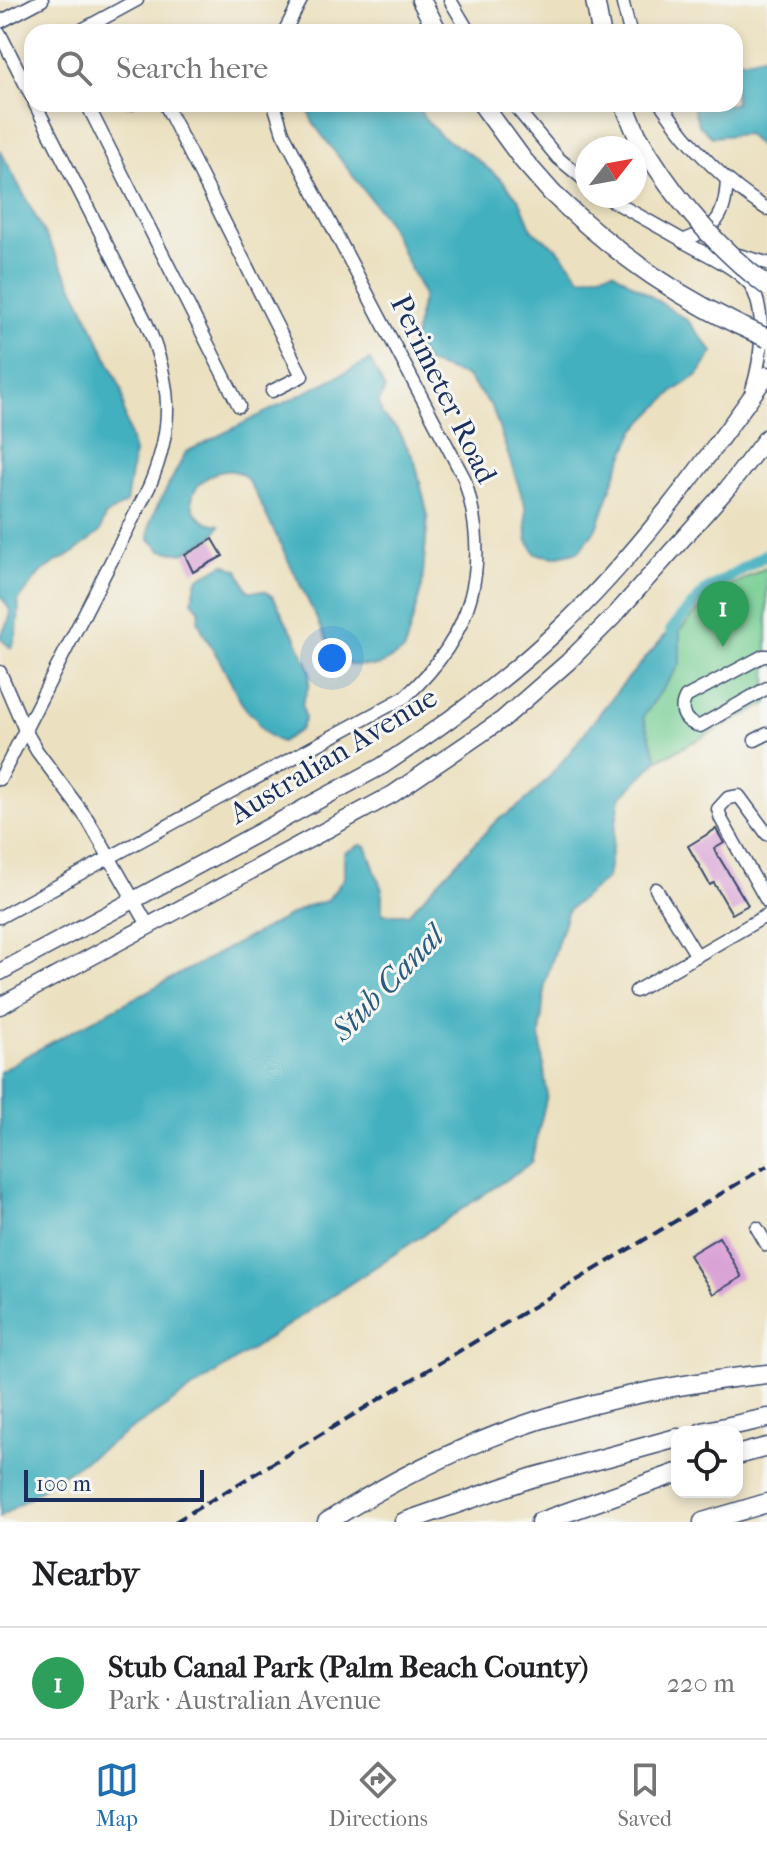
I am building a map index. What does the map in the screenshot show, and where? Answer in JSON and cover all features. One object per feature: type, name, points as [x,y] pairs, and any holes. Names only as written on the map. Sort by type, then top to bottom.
[{"type":"highway","points":[[421,0],[434,24]]},
{"type":"highway","points":[[595,0],[600,24]]},
{"type":"highway","points":[[488,112],[552,193],[615,249],[650,275],[725,319],[767,338]]},
{"type":"highway","points":[[627,112],[661,176],[689,212],[734,260],[767,286]]},
{"type":"highway","points":[[327,1522],[424,1466],[537,1419],[643,1391],[767,1374]]},
{"type":"highway","points":[[730,1426],[767,1418]]},
{"type":"highway","points":[[404,1522],[531,1478],[671,1440]]},
{"type":"highway","points":[[743,1453],[767,1447]]},
{"type":"highway","points":[[540,1522],[671,1475]]},
{"type":"highway","points":[[703,1522],[767,1503]]},
{"type":"main road","name":"Australian Avenue","points":[[0,972],[382,766],[489,691],[556,633],[616,570],[767,375]]},
{"type":"main road","name":"Australian Avenue","points":[[0,1006],[393,794],[503,719],[568,662],[614,616],[727,489],[767,437]]},
{"type":"street","points":[[0,22],[42,0]]},
{"type":"street","points":[[93,24],[137,0]]},
{"type":"street","points":[[288,24],[301,0]]},
{"type":"street","points":[[450,0],[464,24]]},
{"type":"street","points":[[622,0],[628,24]]},
{"type":"street","points":[[0,34],[24,81]]},
{"type":"street","points":[[0,779],[149,487],[165,441],[167,415],[166,383],[159,353],[146,322],[39,112]]},
{"type":"street","points":[[91,112],[239,406]]},
{"type":"street","points":[[169,112],[302,376],[272,391]]},
{"type":"street","name":"Perimeter Road","points":[[0,917],[405,697],[425,680],[451,645],[462,622],[473,589],[477,554],[472,503],[464,478],[283,133],[275,112]]},
{"type":"street","points":[[520,112],[558,158],[575,172]]},
{"type":"street","points":[[667,112],[688,140],[727,180],[767,209]]},
{"type":"street","points":[[682,241],[701,234],[715,223],[726,203],[727,180]]},
{"type":"street","points":[[625,208],[733,270],[750,283],[760,298],[764,319],[763,354],[750,399]]},
{"type":"street","points":[[682,241],[767,263]]},
{"type":"street","points":[[767,656],[686,697],[683,713],[689,722],[700,726],[767,688]]},
{"type":"street","points":[[0,672],[37,751],[88,820],[148,925]]},
{"type":"street","points":[[767,834],[739,796],[728,798],[718,809],[767,901]]},
{"type":"street","points":[[656,889],[697,956]]},
{"type":"street","points":[[636,991],[767,915]]},
{"type":"street","points":[[757,1228],[767,1245]]},
{"type":"green space","points":[[767,567],[767,704],[658,760],[643,717],[680,664],[680,630],[713,595]]},
{"type":"water","points":[[767,55],[767,154],[746,134],[712,137],[699,125],[695,112],[743,112],[743,61]]},
{"type":"water","points":[[309,112],[421,112],[440,135],[503,181],[520,201],[532,230],[558,249],[581,278],[613,271],[688,321],[713,352],[698,375],[673,392],[635,430],[598,526],[579,551],[555,557],[536,554],[527,540],[526,508],[492,407],[466,376],[427,363],[414,340],[423,294],[387,221],[313,123]]},
{"type":"water","points":[[0,150],[81,302],[122,390],[134,453],[126,503],[105,516],[100,532],[40,573],[18,601],[18,626],[11,648],[0,638],[10,613],[0,596]]},
{"type":"water","points":[[370,360],[385,389],[379,402],[382,415],[397,429],[415,461],[428,516],[422,586],[404,651],[378,666],[350,665],[328,642],[258,498],[244,476],[234,471],[223,471],[202,481],[195,490],[192,499],[194,509],[204,520],[220,525],[213,537],[182,554],[161,550],[149,538],[155,511],[186,452]]},
{"type":"water","points":[[224,564],[238,570],[248,591],[265,591],[274,598],[310,670],[309,685],[302,704],[305,718],[300,730],[281,742],[265,732],[241,702],[198,620],[200,610],[192,601],[197,579]]},
{"type":"water","points":[[680,619],[680,664],[643,717],[658,760],[620,798],[607,878],[568,910],[545,983],[540,1035],[547,1095],[531,1163],[0,1517],[0,1072],[307,906],[327,901],[344,878],[344,853],[360,845],[366,846],[382,890],[382,914],[408,914],[497,820],[529,798],[543,783]]},
{"type":"building","points":[[213,539],[223,556],[193,572],[185,555]]},
{"type":"building","points":[[716,829],[724,843],[714,849],[748,905],[732,914],[714,883],[710,885],[688,846]]},
{"type":"building","points":[[719,1237],[742,1277],[713,1294],[689,1255]]},
{"type":"waterway","name":"Stub Canal","points":[[671,631],[706,591],[767,554]]},
{"type":"railway","points":[[175,1522],[767,1166]]},
{"type":"place","name":"Stub Canal Park (Palm Beach County)","points":[[723,647]]}]
